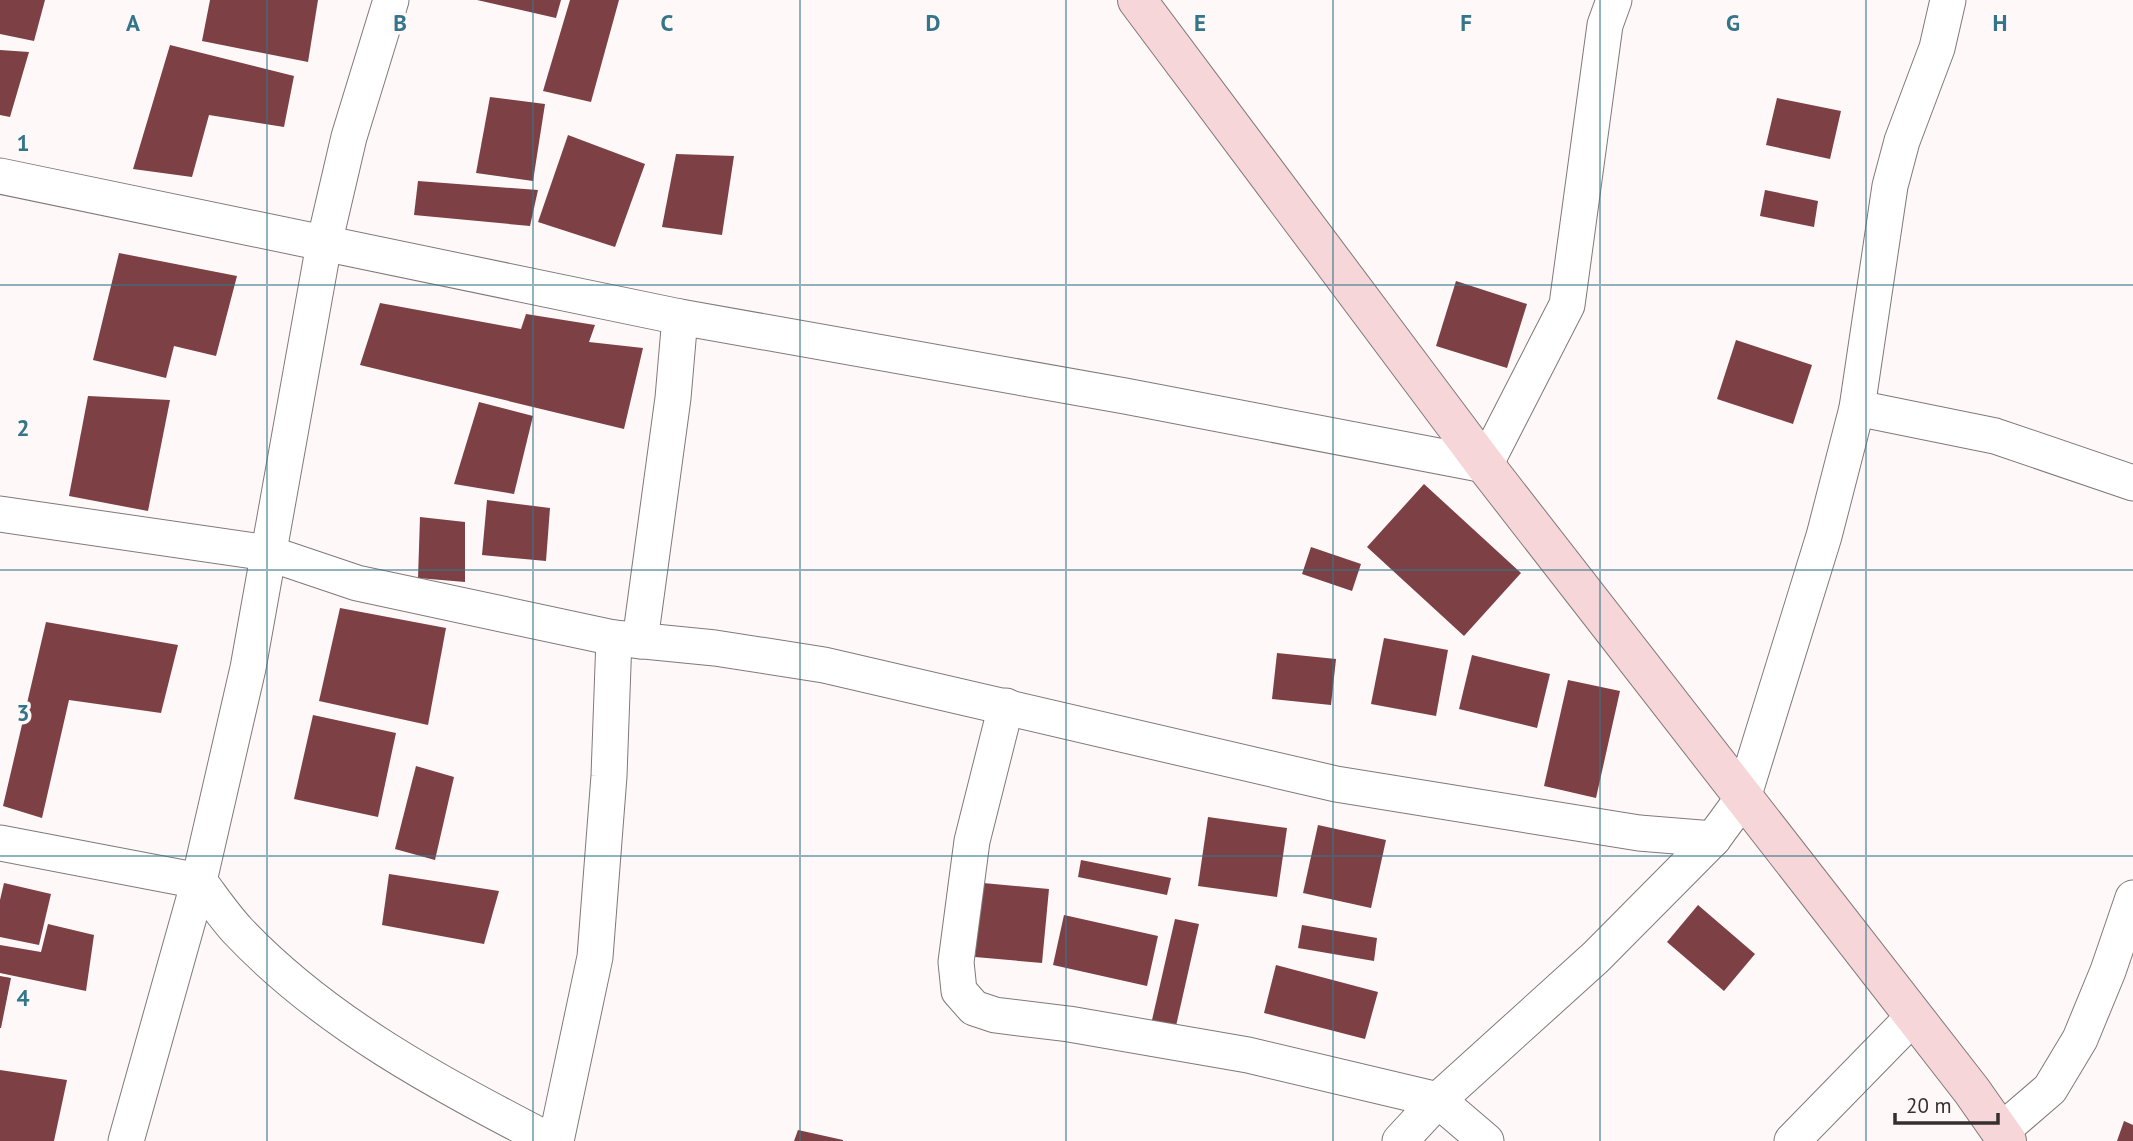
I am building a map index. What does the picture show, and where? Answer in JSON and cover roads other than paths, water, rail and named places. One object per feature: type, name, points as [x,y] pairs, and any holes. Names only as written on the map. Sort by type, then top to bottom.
[{"type":"street","points":[[125,1141],[199,881],[248,668],[324,244],[349,137],[391,0]]},
{"type":"street","points":[[1137,0],[1485,465],[1972,1091],[2004,1137],[2050,1090],[2080,1040],[2108,971],[2133,898]]},
{"type":"street","points":[[1485,465],[1567,305],[1605,25],[1614,0]]},
{"type":"street","points":[[1399,1141],[1438,1100],[1596,957],[1713,839],[1743,798],[1824,536],[1857,408],[1890,186],[1902,141],[1937,48],[1948,0]]},
{"type":"street","points":[[0,176],[680,317],[1125,396],[1485,465]]},
{"type":"street","points":[[556,1141],[595,957],[609,776],[627,639],[673,398],[680,317]]},
{"type":"street","points":[[1857,408],[1995,436],[2133,483]]},
{"type":"street","points":[[0,514],[268,553],[357,583],[627,639],[715,648],[824,665],[1336,784],[1640,833],[1713,839]]},
{"type":"street","points":[[1006,706],[972,841],[956,962],[959,991],[974,1008],[995,1015],[1069,1024],[1248,1055],[1438,1100],[1486,1141]]},
{"type":"street","points":[[0,844],[199,881],[237,930],[291,982],[338,1019],[446,1086],[550,1141]]},
{"type":"street","points":[[1791,1141],[1913,1017]]}]
